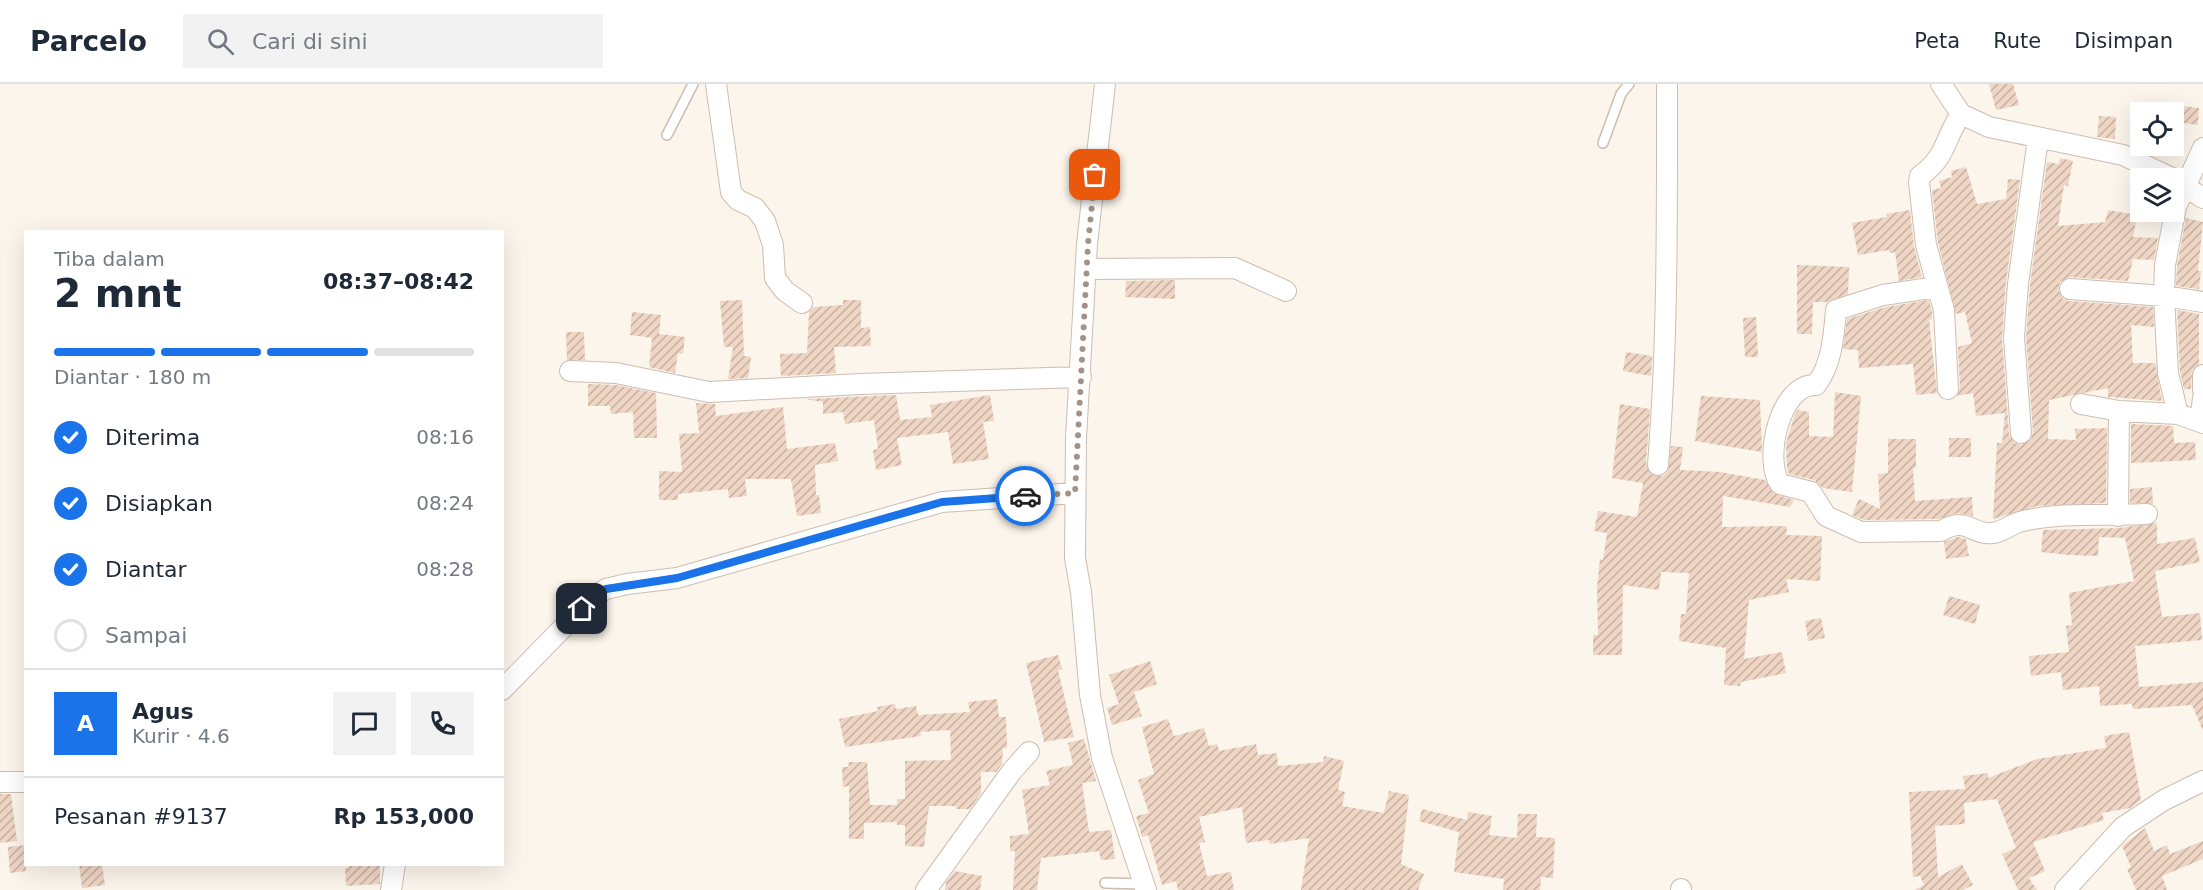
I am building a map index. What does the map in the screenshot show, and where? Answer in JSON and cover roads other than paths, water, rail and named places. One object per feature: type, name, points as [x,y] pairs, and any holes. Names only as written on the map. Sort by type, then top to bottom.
[{"type":"street","points":[[716,84],[731,192],[738,200],[755,208],[765,220],[773,245],[775,278],[785,291],[802,303]]},
{"type":"street","points":[[1105,84],[1086,269],[1075,493],[1075,558],[1085,658],[1102,758],[1145,887]]},
{"type":"street","points":[[1658,465],[1666,364],[1664,299],[1667,84]]},
{"type":"street","points":[[1941,84],[1961,114],[1989,127],[2124,155],[2150,168]]},
{"type":"street","points":[[1948,389],[1944,310],[1926,245],[1919,182],[1920,176],[1938,162],[1952,127],[1961,114]]},
{"type":"street","points":[[2021,433],[2014,337],[2018,284],[2038,138]]},
{"type":"street","points":[[2184,173],[2203,148]]},
{"type":"street","points":[[2184,186],[2203,198]]},
{"type":"street","points":[[2173,222],[2165,265],[2164,296],[2168,373],[2178,414]]},
{"type":"street","points":[[1086,269],[1235,268],[1286,291]]},
{"type":"street","points":[[1937,287],[1883,295],[1836,310],[1834,330],[1823,376],[1816,385],[1806,385],[1798,389],[1788,401],[1778,427],[1772,467],[1780,483],[1811,492],[1826,516],[1861,532],[1941,531],[1948,526],[1965,525],[1993,533],[2021,521],[2052,517],[2147,514]]},
{"type":"street","points":[[2070,289],[2164,296],[2203,302]]},
{"type":"street","points":[[570,371],[616,373],[709,392],[860,384],[1081,377]]},
{"type":"street","points":[[2203,375],[2203,390]]},
{"type":"street","points":[[2081,404],[2119,411],[2178,414],[2201,422],[2203,398]]},
{"type":"street","points":[[2118,516],[2119,411]]},
{"type":"street","points":[[504,688],[593,597],[606,589],[677,578],[942,502],[1075,493]]},
{"type":"street","points":[[926,890],[1029,752]]},
{"type":"street","points":[[2065,890],[2123,827],[2164,800],[2203,781]]},
{"type":"street","points":[[0,782],[24,782]]},
{"type":"street","points":[[391,890],[395,866]]},
{"type":"lane","points":[[667,135],[693,84]]},
{"type":"lane","points":[[1603,143],[1621,94],[1629,84]]},
{"type":"lane","points":[[1105,883],[1145,887]]}]
